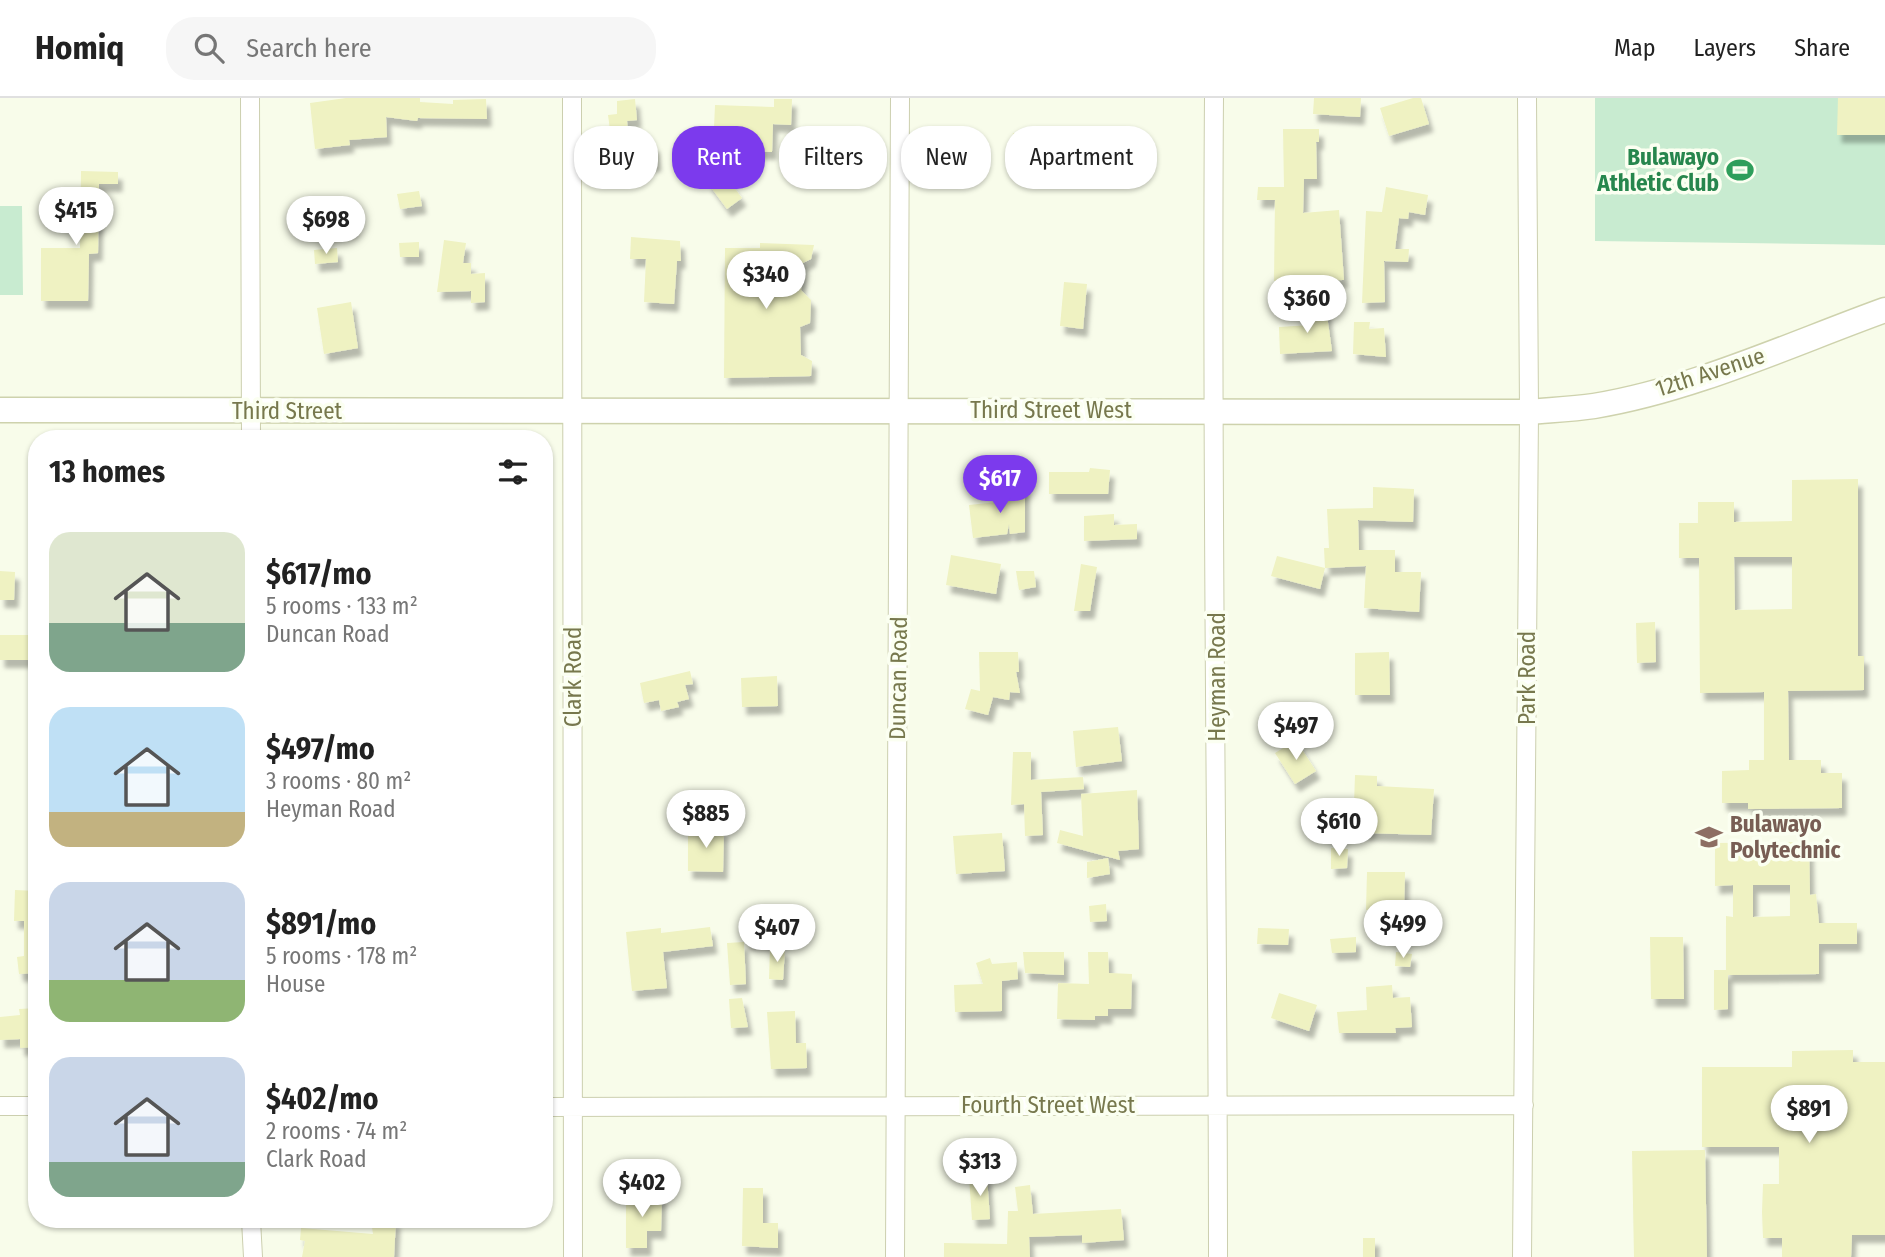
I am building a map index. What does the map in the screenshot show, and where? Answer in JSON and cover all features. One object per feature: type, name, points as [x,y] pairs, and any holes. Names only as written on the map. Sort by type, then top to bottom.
[{"type":"main road","name":"12th Avenue","points":[[1529,412],[1594,406],[1653,391],[1744,363],[1885,310]]},
{"type":"main road","name":"Third Street West","points":[[573,411],[900,409],[1529,412]]},
{"type":"main road","name":"Third Street","points":[[0,410],[573,411]]},
{"type":"street","points":[[250,98],[251,430]]},
{"type":"street","name":"Clark Road","points":[[572,98],[573,1257]]},
{"type":"street","name":"Duncan Road","points":[[895,1257],[900,98]]},
{"type":"street","name":"Heyman Road","points":[[1213,98],[1211,411],[1216,585],[1218,1257]]},
{"type":"street","name":"Park Road","points":[[1522,1257],[1529,412],[1527,98]]},
{"type":"street","name":"Fourth Street West","points":[[553,1107],[1524,1105]]},
{"type":"street","points":[[0,1106],[28,1107]]},
{"type":"street","points":[[251,1228],[253,1257]]},
{"type":"green space","name":"Bulawayo Athletic Club","points":[[1595,98],[1885,98],[1885,245],[1595,241]]},
{"type":"green space","points":[[0,206],[22,206],[23,295],[0,295]]},
{"type":"building","points":[[346,98],[420,98],[420,102],[453,104],[453,100],[486,99],[487,119],[418,118],[417,121],[386,117],[387,137],[349,140],[350,145],[315,149],[310,103]]},
{"type":"building","points":[[1314,98],[1361,98],[1360,117],[1313,114]]},
{"type":"building","points":[[1421,98],[1429,124],[1389,136],[1380,108]]},
{"type":"building","points":[[1838,98],[1885,98],[1885,135],[1837,135]]},
{"type":"building","points":[[635,99],[637,120],[627,121],[627,126],[609,126],[608,115],[617,114],[617,101]]},
{"type":"building","points":[[774,99],[792,99],[791,125],[773,124],[772,152],[765,152],[765,126],[714,126],[715,105],[774,107]]},
{"type":"building","points":[[1283,129],[1319,129],[1319,142],[1316,142],[1317,179],[1304,179],[1303,213],[1339,210],[1344,280],[1274,281],[1275,200],[1257,200],[1258,187],[1284,187]]},
{"type":"building","points":[[81,171],[118,172],[118,184],[99,184],[98,253],[89,254],[88,301],[41,301],[41,248],[80,248]]},
{"type":"building","points":[[1386,187],[1428,195],[1425,215],[1409,212],[1408,219],[1399,218],[1395,249],[1409,249],[1408,262],[1384,261],[1385,302],[1362,303],[1366,211],[1382,212]]},
{"type":"building","points":[[712,189],[735,189],[742,198],[727,209]]},
{"type":"building","points":[[419,191],[422,206],[400,209],[397,194]]},
{"type":"building","points":[[350,205],[353,229],[332,232],[329,208]]},
{"type":"building","points":[[631,237],[680,241],[681,261],[677,261],[674,304],[644,302],[646,259],[630,259]]},
{"type":"building","points":[[444,240],[466,243],[463,263],[471,263],[471,274],[485,273],[485,302],[471,303],[471,291],[437,292]]},
{"type":"building","points":[[419,242],[419,257],[400,257],[399,243]]},
{"type":"building","points":[[760,243],[814,245],[811,259],[803,263],[801,290],[811,300],[810,323],[800,327],[801,355],[812,361],[811,376],[724,378],[725,248],[760,248]]},
{"type":"building","points":[[337,248],[338,262],[315,264],[314,250]]},
{"type":"building","points":[[1064,282],[1087,284],[1083,329],[1060,326]]},
{"type":"building","points":[[351,302],[358,348],[324,354],[317,308]]},
{"type":"building","points":[[1311,308],[1326,308],[1332,351],[1280,354],[1279,327],[1311,325]]},
{"type":"building","points":[[1354,322],[1370,322],[1369,329],[1384,328],[1386,357],[1353,354]]},
{"type":"building","points":[[1090,468],[1110,470],[1108,494],[1049,494],[1049,472],[1089,472]]},
{"type":"building","points":[[1858,479],[1858,656],[1864,656],[1864,690],[1788,691],[1789,760],[1821,760],[1821,773],[1842,773],[1842,808],[1748,809],[1748,803],[1722,803],[1722,771],[1749,770],[1749,760],[1764,760],[1764,692],[1700,693],[1699,558],[1679,558],[1679,523],[1698,523],[1698,502],[1734,502],[1734,522],[1792,521],[1792,480]],"holes":[[[1734,557],[1792,557],[1792,609],[1735,610]]]},
{"type":"building","points":[[1006,486],[1025,486],[1025,532],[1010,534],[1009,524],[1007,534],[973,538],[969,505],[1006,501]]},
{"type":"building","points":[[1373,487],[1414,489],[1413,522],[1358,520],[1359,550],[1395,550],[1395,572],[1421,572],[1419,612],[1364,608],[1366,566],[1325,568],[1324,548],[1329,548],[1327,509],[1373,508]]},
{"type":"building","points":[[1114,514],[1114,525],[1137,524],[1137,539],[1084,541],[1084,516]]},
{"type":"building","points":[[951,555],[1001,564],[996,594],[946,585]]},
{"type":"building","points":[[1277,556],[1325,568],[1320,589],[1271,576]]},
{"type":"building","points":[[1081,564],[1097,567],[1090,611],[1074,611]]},
{"type":"building","points":[[0,571],[15,572],[14,600],[0,600]]},
{"type":"building","points":[[1016,571],[1034,571],[1036,587],[1019,590]]},
{"type":"building","points":[[1655,622],[1656,662],[1637,663],[1636,623]]},
{"type":"building","points":[[0,635],[28,635],[28,660],[0,660]]},
{"type":"building","points":[[979,652],[1018,652],[1019,672],[1016,672],[1020,693],[1010,692],[1009,700],[993,697],[988,715],[965,709],[971,689],[980,691]]},
{"type":"building","points":[[1389,652],[1390,695],[1355,695],[1355,653]]},
{"type":"building","points":[[690,671],[693,684],[685,685],[689,699],[677,702],[679,707],[661,711],[659,700],[644,703],[640,683]]},
{"type":"building","points":[[777,676],[778,706],[742,707],[741,678]]},
{"type":"building","points":[[1118,727],[1122,761],[1076,767],[1073,731]]},
{"type":"building","points":[[1296,740],[1316,771],[1295,784],[1275,753]]},
{"type":"building","points":[[1013,752],[1031,752],[1031,780],[1083,777],[1084,789],[1041,792],[1043,835],[1025,836],[1024,804],[1011,805]]},
{"type":"building","points":[[1355,775],[1377,776],[1377,786],[1434,789],[1431,835],[1363,833],[1365,805],[1354,804]]},
{"type":"building","points":[[1137,790],[1139,849],[1118,851],[1120,860],[1057,843],[1060,830],[1083,836],[1081,794]]},
{"type":"building","points":[[688,828],[724,829],[723,872],[688,871]]},
{"type":"building","points":[[1002,833],[1005,871],[956,874],[953,836]]},
{"type":"building","points":[[1809,842],[1810,895],[1816,894],[1819,923],[1857,923],[1857,944],[1819,944],[1819,974],[1728,975],[1728,1009],[1714,1010],[1714,970],[1726,970],[1726,916],[1733,917],[1733,885],[1715,886],[1715,843]],"holes":[[[1753,885],[1790,885],[1790,916],[1753,917]]]},
{"type":"building","points":[[1331,848],[1348,849],[1347,868],[1331,869]]},
{"type":"building","points":[[1108,858],[1110,874],[1087,878],[1087,862]]},
{"type":"building","points":[[1367,872],[1405,872],[1404,911],[1366,910]]},
{"type":"building","points":[[15,890],[28,891],[28,974],[19,974],[17,957],[24,956],[24,921],[14,921]]},
{"type":"building","points":[[1106,904],[1107,921],[1090,922],[1089,906]]},
{"type":"building","points":[[710,927],[713,946],[663,952],[667,988],[632,991],[626,932],[661,928],[661,933]]},
{"type":"building","points":[[1258,928],[1289,929],[1288,945],[1257,944]]},
{"type":"building","points":[[746,930],[773,930],[773,942],[746,942]]},
{"type":"building","points":[[1356,937],[1356,952],[1332,953],[1330,939]]},
{"type":"building","points":[[1650,937],[1683,937],[1684,999],[1651,999]]},
{"type":"building","points":[[744,942],[746,984],[730,985],[727,943]]},
{"type":"building","points":[[770,948],[785,949],[783,980],[769,979]]},
{"type":"building","points":[[1023,952],[1064,952],[1064,975],[1025,973]]},
{"type":"building","points":[[1088,952],[1108,952],[1109,973],[1132,974],[1131,1009],[1108,1009],[1108,1016],[1095,1016],[1095,1020],[1057,1019],[1058,983],[1089,984]]},
{"type":"building","points":[[1396,952],[1412,954],[1410,967],[1395,966]]},
{"type":"building","points":[[990,958],[992,964],[1017,962],[1018,979],[1002,981],[1002,1011],[955,1012],[954,985],[983,984],[976,963]]},
{"type":"building","points":[[1392,985],[1393,998],[1410,997],[1412,1027],[1395,1028],[1396,1033],[1339,1033],[1337,1012],[1367,1010],[1366,987]]},
{"type":"building","points":[[1279,993],[1317,1005],[1309,1031],[1271,1018]]},
{"type":"building","points":[[742,998],[748,1027],[731,1028],[729,999]]},
{"type":"building","points":[[28,1008],[28,1048],[20,1048],[20,1039],[0,1040],[0,1017],[20,1015],[19,1009]]},
{"type":"building","points":[[795,1011],[796,1043],[806,1043],[807,1068],[771,1069],[767,1012]]},
{"type":"building","points":[[1853,1050],[1853,1062],[1885,1062],[1885,1235],[1852,1235],[1851,1257],[1782,1257],[1782,1238],[1763,1238],[1762,1212],[1763,1184],[1779,1184],[1779,1147],[1702,1147],[1702,1067],[1792,1067],[1792,1051]]},
{"type":"building","points":[[1705,1150],[1707,1257],[1634,1257],[1632,1151]]},
{"type":"building","points":[[987,1176],[990,1219],[972,1220],[969,1177]]},
{"type":"building","points":[[1030,1185],[1033,1214],[1121,1209],[1124,1240],[1082,1243],[1082,1235],[1029,1237],[1030,1257],[944,1257],[944,1243],[1007,1244],[1008,1211],[1018,1211],[1015,1187]]},
{"type":"building","points":[[743,1188],[763,1188],[763,1223],[778,1223],[778,1248],[742,1246]]},
{"type":"building","points":[[626,1195],[662,1195],[661,1231],[647,1231],[647,1248],[626,1248]]},
{"type":"building","points":[[301,1228],[373,1234],[372,1228],[396,1228],[394,1257],[302,1257],[305,1241],[300,1240]]},
{"type":"building","points":[[1363,1238],[1375,1238],[1375,1257],[1363,1257]]},
{"type":"place","name":"Bulawayo Athletic Club","points":[[1740,170]]},
{"type":"place","name":"Bulawayo Polytechnic","points":[[1709,837]]}]
